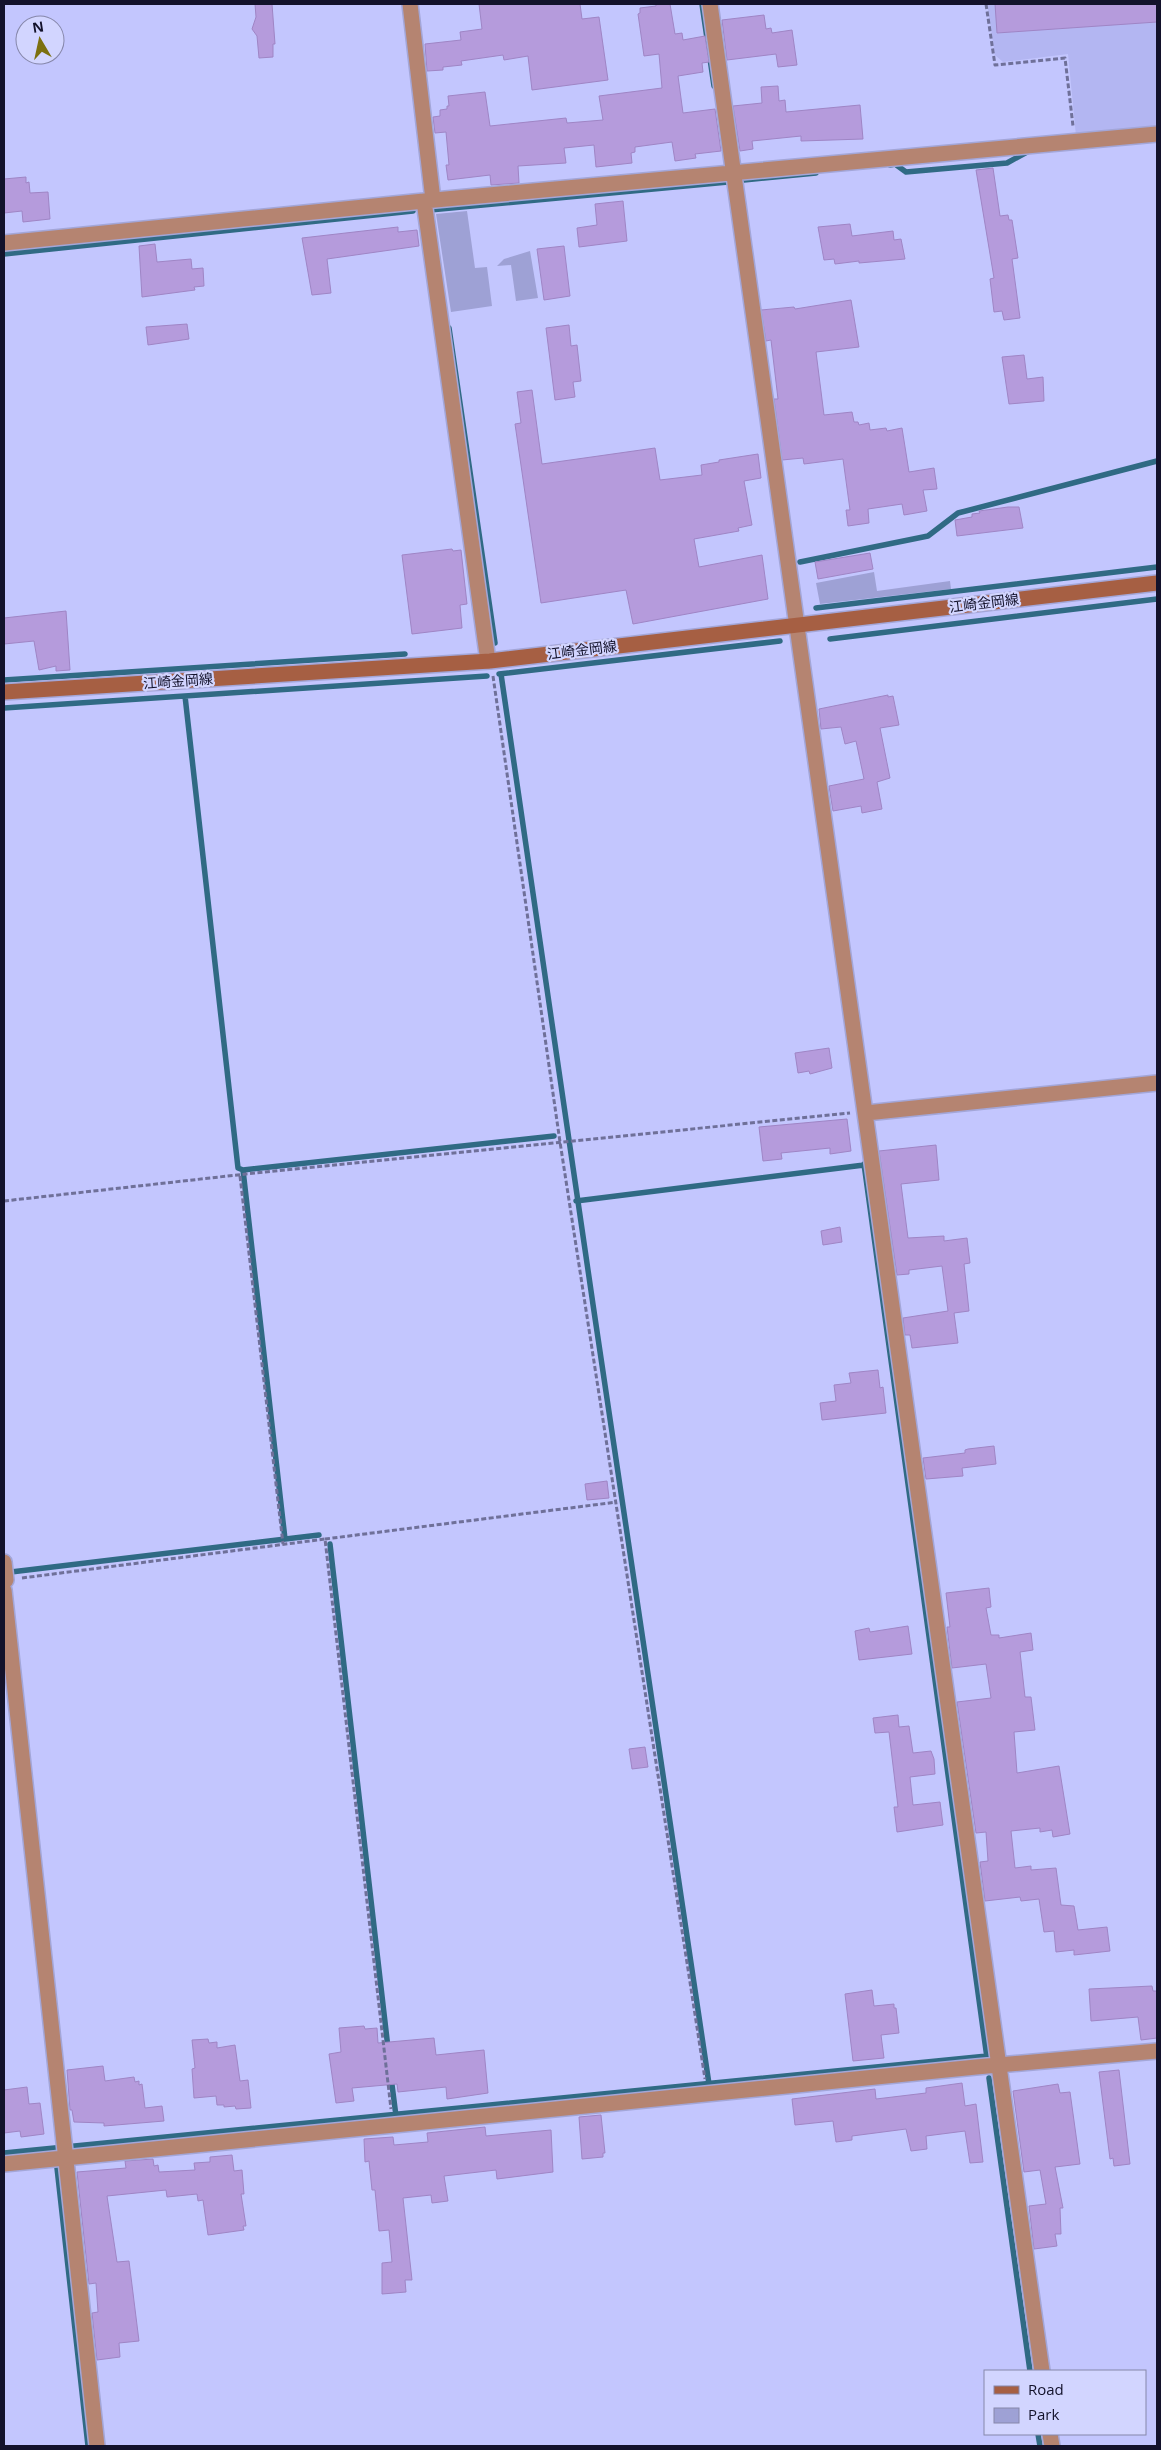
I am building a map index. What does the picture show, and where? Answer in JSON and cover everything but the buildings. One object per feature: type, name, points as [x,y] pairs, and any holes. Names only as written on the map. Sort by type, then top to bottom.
[{"type":"main road","name":"江崎金岡線","points":[[4,692],[489,661],[1157,583]]},
{"type":"street","points":[[410,4],[428,201],[489,661]]},
{"type":"street","points":[[710,4],[796,625],[860,1113],[1001,2066],[1042,2370]]},
{"type":"street","points":[[4,243],[734,172],[1157,134]]},
{"type":"street","points":[[860,1113],[1157,1082]]},
{"type":"street","points":[[4,1562],[96,2446]]},
{"type":"street","points":[[4,2164],[65,2151],[1157,2052]]},
{"type":"path","points":[[986,4],[996,65],[1065,58],[1074,141]]},
{"type":"path","points":[[489,661],[564,1142],[705,2080]]},
{"type":"path","points":[[4,1201],[860,1113]]},
{"type":"path","points":[[243,1175],[282,1541]]},
{"type":"path","points":[[5,1585],[282,1541],[325,1539],[617,1502]]},
{"type":"path","points":[[325,1539],[391,2110]]},
{"type":"shaded area","points":[[987,4],[1157,4],[1157,128],[1076,136],[1068,54],[1003,62],[995,55]]},
{"type":"green space","points":[[467,211],[475,268],[487,267],[492,306],[451,312],[436,214]]},
{"type":"green space","points":[[530,251],[538,298],[516,301],[511,265],[497,266],[504,259]]},
{"type":"green space","points":[[874,572],[877,591],[950,581],[951,589],[820,604],[816,583]]},
{"type":"waterway","points":[[702,4],[714,86]]},
{"type":"waterway","points":[[890,165],[895,164],[906,172],[1007,163],[1027,152]]},
{"type":"waterway","points":[[744,180],[816,173]]},
{"type":"waterway","points":[[430,210],[728,182]]},
{"type":"waterway","points":[[4,254],[413,211]]},
{"type":"waterway","points":[[449,328],[495,643]]},
{"type":"waterway","points":[[800,562],[928,536],[958,513],[1157,461]]},
{"type":"waterway","points":[[816,608],[1157,567]]},
{"type":"waterway","points":[[830,639],[1157,599]]},
{"type":"waterway","points":[[499,674],[780,641]]},
{"type":"waterway","points":[[4,680],[405,654]]},
{"type":"waterway","points":[[501,674],[709,2084]]},
{"type":"waterway","points":[[4,708],[487,676]]},
{"type":"waterway","points":[[185,696],[238,1168],[243,1170],[554,1136]]},
{"type":"waterway","points":[[864,1164],[987,2058]]},
{"type":"waterway","points":[[576,1201],[864,1165]]},
{"type":"waterway","points":[[243,1170],[285,1539]]},
{"type":"waterway","points":[[11,1572],[319,1535]]},
{"type":"waterway","points":[[330,1544],[388,2048]]},
{"type":"waterway","points":[[4,2153],[987,2056]]},
{"type":"waterway","points":[[391,2077],[396,2116]]},
{"type":"waterway","points":[[989,2078],[1030,2370]]},
{"type":"waterway","points":[[57,2168],[88,2446]]},
{"type":"waterway","points":[[1038,2435],[1040,2446]]}]
